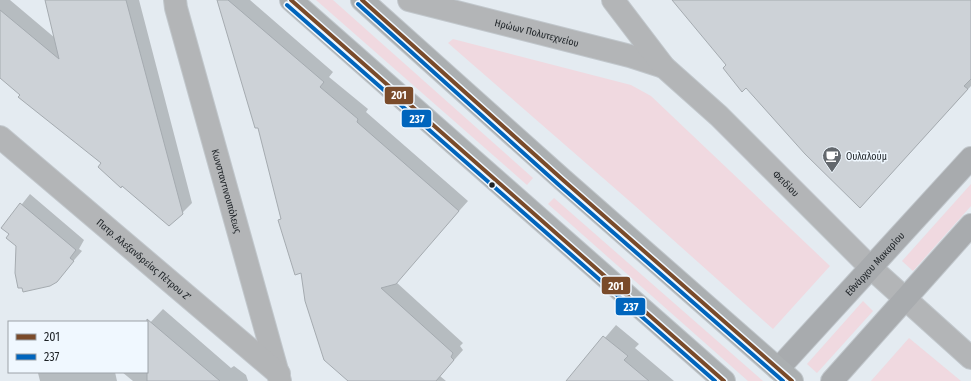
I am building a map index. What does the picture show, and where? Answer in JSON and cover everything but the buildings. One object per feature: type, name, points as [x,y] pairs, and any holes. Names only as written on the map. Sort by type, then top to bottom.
[{"type":"main road","points":[[291,0],[724,381]]},
{"type":"main road","points":[[362,0],[540,160],[785,375]]},
{"type":"street","name":"Κωνσταντινουπόλεως","points":[[175,0],[281,378]]},
{"type":"street","name":"Ηρώων Πολυτεχνείου","points":[[409,0],[630,56],[664,67]]},
{"type":"street","name":"Φειδίου","points":[[613,0],[664,67],[719,116],[870,267],[971,358]]},
{"type":"street","name":"Πατρ. Αλεξανδρείας Πέτρου Ζ’","points":[[0,137],[281,378]]},
{"type":"street","name":"Εθνάρχου Μακαρίου","points":[[785,375],[870,267],[971,158]]},
{"type":"street","points":[[832,381],[971,225]]},
{"type":"shaded area","points":[[316,0],[333,0],[533,178],[527,185]]},
{"type":"shaded area","points":[[453,39],[631,85],[651,96],[830,266],[773,329],[634,205],[448,43]]},
{"type":"shaded area","points":[[971,184],[971,206],[913,271],[902,261]]},
{"type":"shaded area","points":[[554,198],[763,381],[748,381],[548,204]]},
{"type":"shaded area","points":[[863,301],[873,311],[817,373],[807,364]]},
{"type":"shaded area","points":[[909,338],[961,381],[871,381]]},
{"type":"transit line","name":"201","points":[[291,0],[724,381]]},
{"type":"transit line","name":"201","points":[[362,0],[563,180],[792,381]]},
{"type":"transit line","name":"237","points":[[358,4],[559,185],[783,381]]},
{"type":"transit line","name":"237","points":[[287,5],[715,381]]},
{"type":"place","name":"Ουλαλούμ","points":[[832,173]]}]
